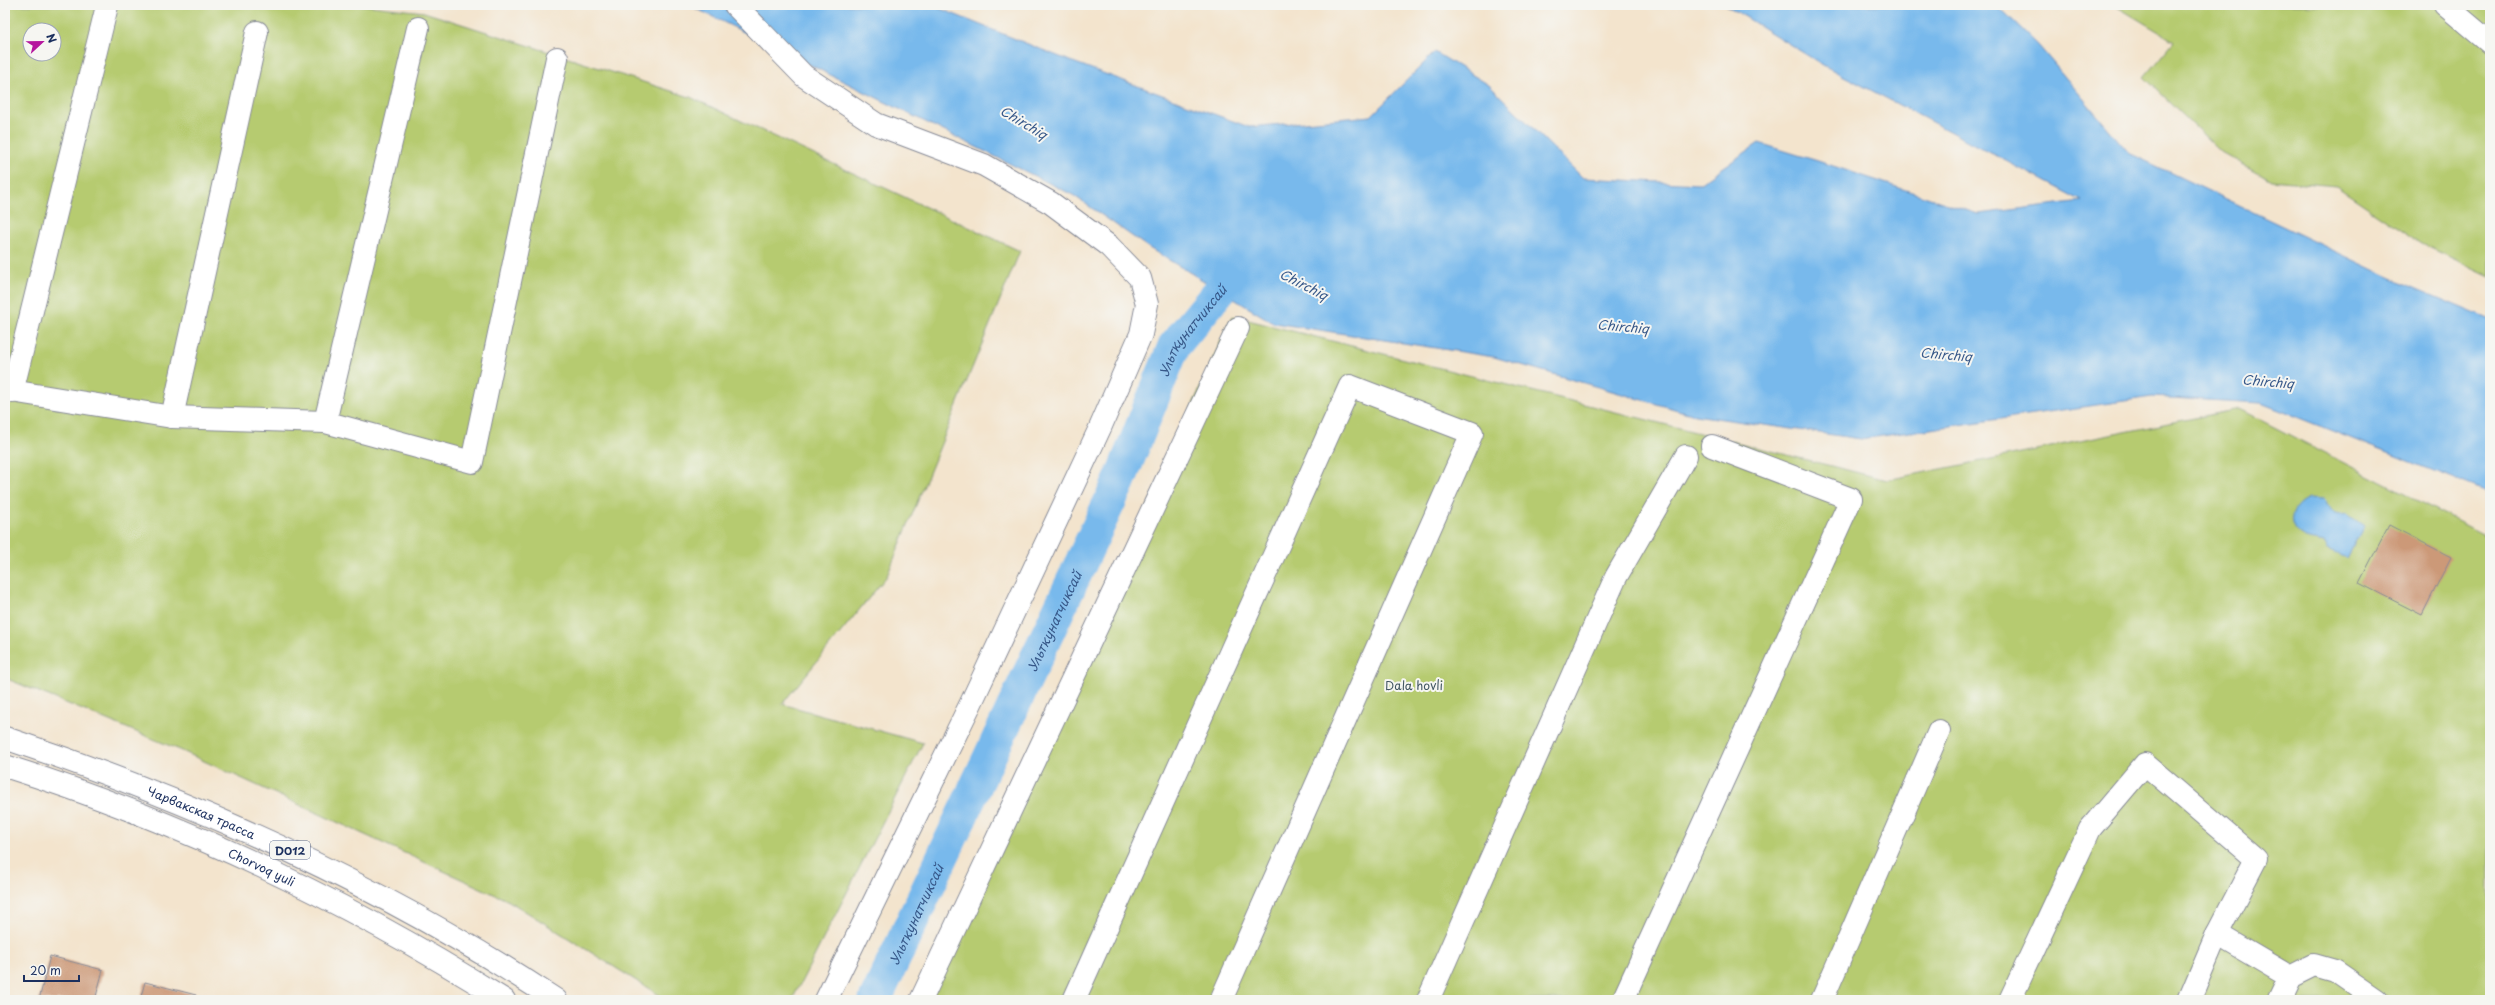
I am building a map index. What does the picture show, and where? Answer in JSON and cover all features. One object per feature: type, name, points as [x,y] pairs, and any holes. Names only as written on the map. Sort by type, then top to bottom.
[{"type":"main road","points":[[735,5],[804,76],[876,124],[984,165],[1051,203],[1109,246],[1140,278],[1147,304],[1141,334],[1100,428],[971,703],[826,1000]]},
{"type":"main road","points":[[2445,5],[2490,43]]},
{"type":"main road","points":[[107,6],[8,391],[172,417],[324,422],[472,462],[557,58]]},
{"type":"main road","points":[[324,422],[418,28]]},
{"type":"main road","points":[[172,417],[257,32]]},
{"type":"main road","points":[[921,1000],[1238,328]]},
{"type":"main road","points":[[1074,1000],[1350,386],[1472,433],[1221,1000]]},
{"type":"main road","points":[[1622,1000],[1851,499],[1712,446]]},
{"type":"main road","points":[[1428,1000],[1616,577],[1686,456]]},
{"type":"main road","points":[[1822,1000],[1939,731]]},
{"type":"main road","name":"Чарвакская трасса","points":[[5,738],[69,759],[183,803],[308,858],[442,929],[556,1000]]},
{"type":"main road","points":[[2010,1000],[2090,829],[2145,764],[2256,859],[2216,934],[2189,1000]]},
{"type":"main road","name":"Chorvoq yuli","points":[[5,766],[63,784],[239,858],[362,918],[426,953],[504,1000]]},
{"type":"main road","points":[[2216,934],[2290,977]]},
{"type":"main road","points":[[2279,1000],[2290,977],[2314,965],[2335,971],[2378,1000]]},
{"type":"green space","points":[[5,5],[363,5],[424,12],[690,97],[1020,251],[887,576],[782,704],[923,743],[792,1000],[667,1000],[509,901],[180,750],[5,678]]},
{"type":"green space","points":[[2114,5],[2490,5],[2490,276],[2422,244],[2336,186],[2271,180],[2221,152],[2144,77],[2174,41]]},
{"type":"green space","name":"Dala hovli","points":[[1232,316],[1887,480],[2239,409],[2490,538],[2490,1000],[930,1000]]},
{"type":"water","name":"Chirchiq","points":[[689,5],[931,5],[1070,61],[1249,127],[1371,116],[1435,52],[1489,85],[1583,178],[1699,184],[1759,143],[1978,214],[2082,201],[1823,65],[1726,5],[1997,5],[2038,45],[2129,153],[2389,277],[2490,320],[2490,493],[2261,403],[2152,397],[1861,439],[1695,415],[1494,357],[1274,323],[1149,248],[1073,195]]},
{"type":"water","points":[[2309,498],[2323,499],[2334,513],[2341,515],[2347,514],[2364,526],[2347,557],[2328,549],[2324,542],[2306,538],[2295,530],[2292,525],[2292,514],[2299,504]]},
{"type":"building","points":[[2389,525],[2451,557],[2422,615],[2359,583]]},
{"type":"building","points":[[50,956],[103,970],[95,1000],[39,1000]]},
{"type":"building","points":[[145,982],[196,995],[195,1000],[140,1000]]},
{"type":"waterway","name":"Ульткунатчиксай","points":[[875,1000],[1119,482],[1174,346],[1248,256]]}]
